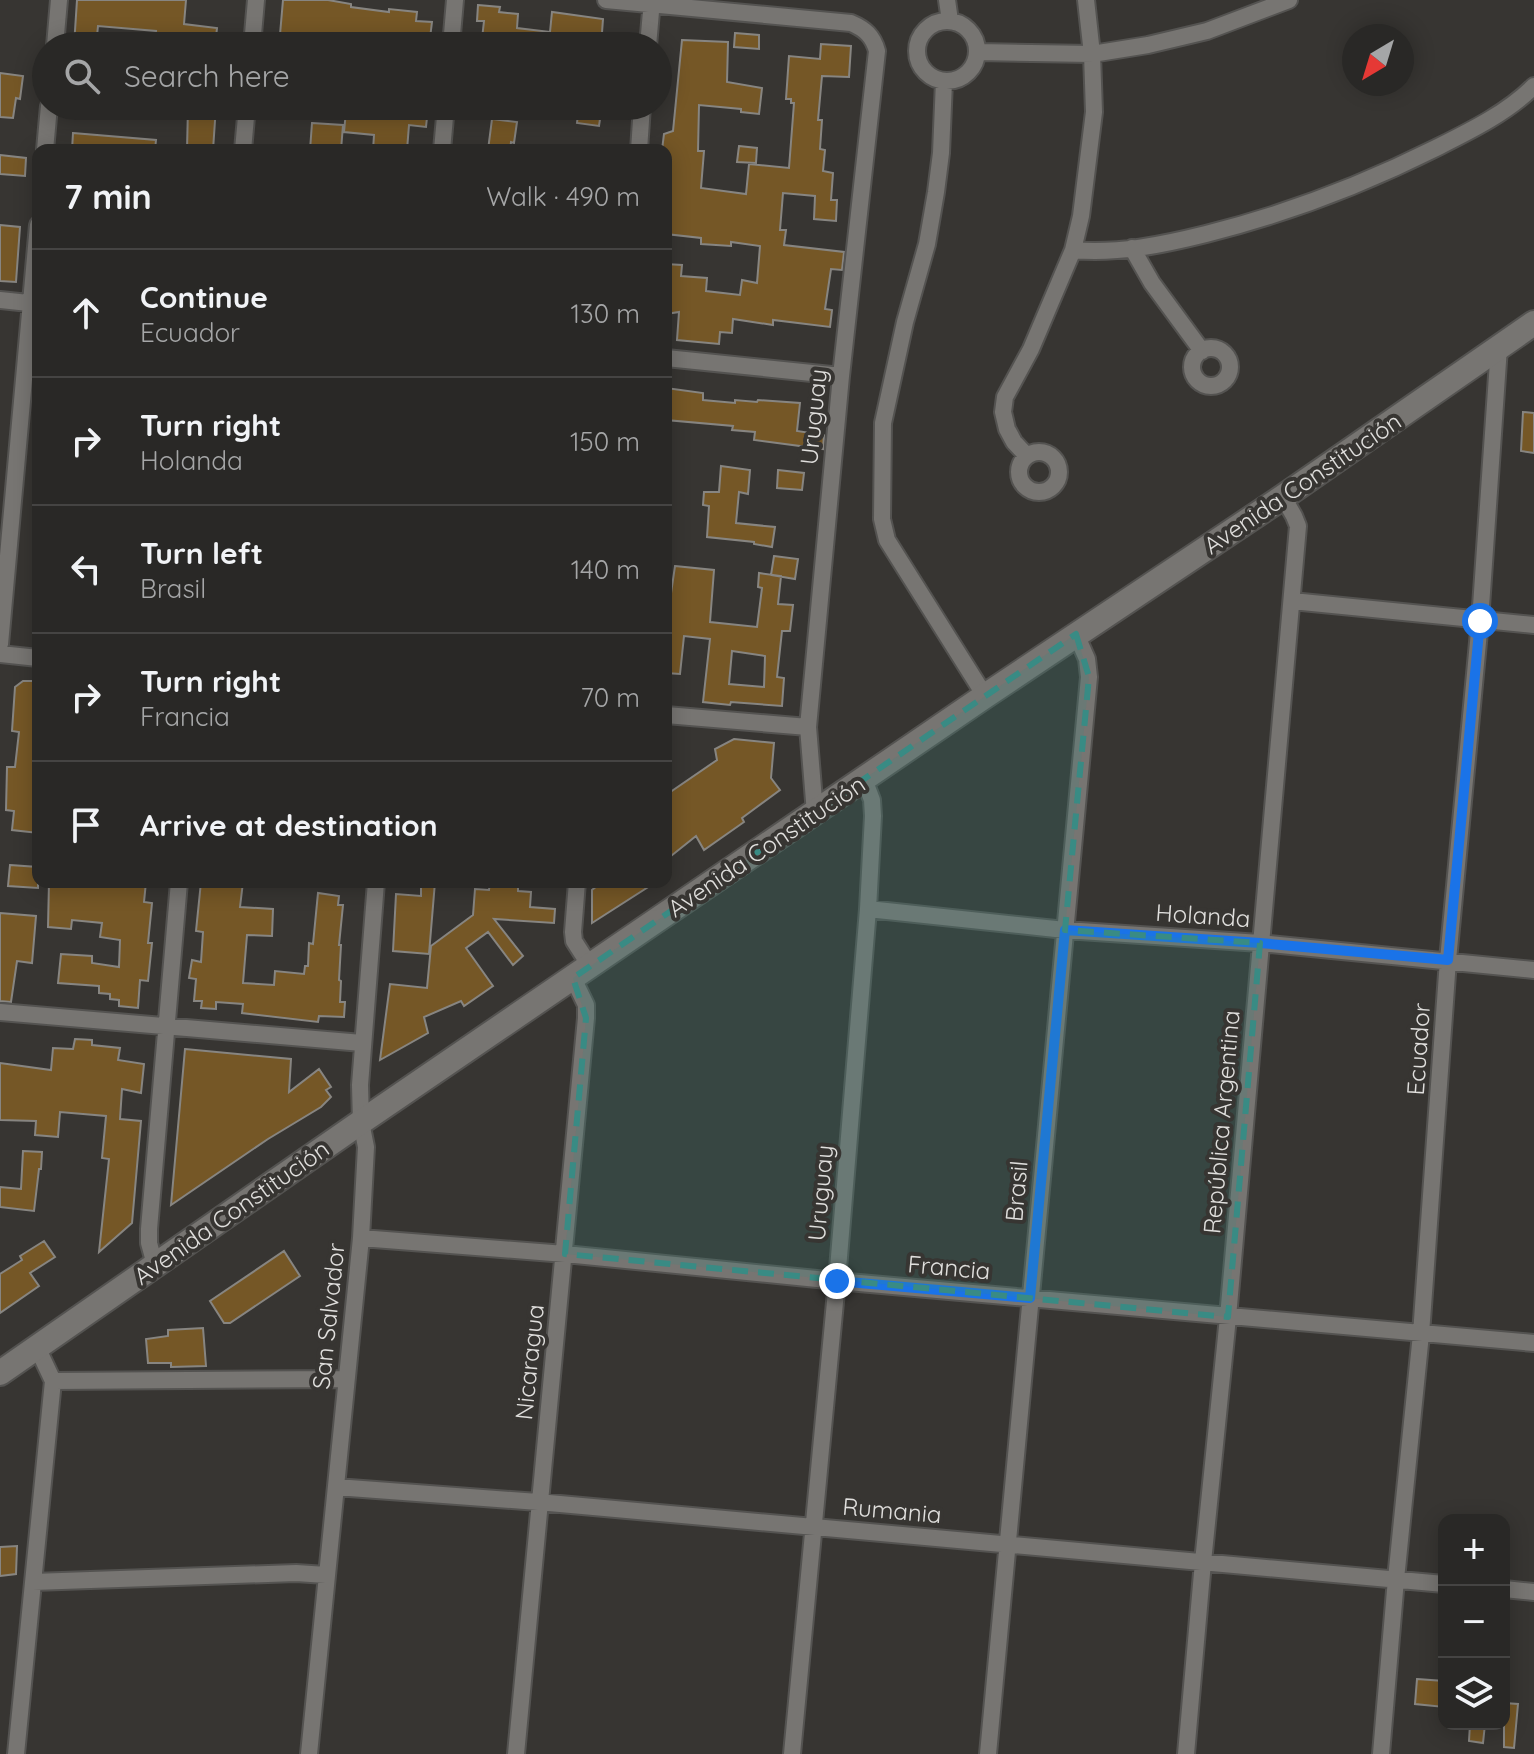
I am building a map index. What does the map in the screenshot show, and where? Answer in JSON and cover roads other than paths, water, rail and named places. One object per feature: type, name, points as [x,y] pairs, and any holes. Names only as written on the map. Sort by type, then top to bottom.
[{"type":"main road","name":"Avenida Constitución","points":[[0,1373],[361,1122],[1076,634],[1283,497],[1534,323]]},
{"type":"street","points":[[56,32],[59,0]]},
{"type":"street","points":[[253,32],[256,0]]},
{"type":"street","points":[[452,32],[455,0]]},
{"type":"street","points":[[606,0],[652,2],[649,32]]},
{"type":"street","points":[[947,0],[950,21]]},
{"type":"street","points":[[1027,456],[1014,442],[1003,412],[1005,397],[1031,349],[1073,250],[1081,216],[1094,112],[1086,0]]},
{"type":"street","points":[[978,52],[1092,54],[1148,45],[1207,31],[1289,0]]},
{"type":"street","name":"Uruguay","points":[[652,2],[851,23],[866,30],[875,42],[877,51],[841,376],[808,727],[815,813]]},
{"type":"street","points":[[941,21],[967,28],[977,43],[978,52],[971,70],[964,77],[944,81],[927,74],[917,57],[924,31],[941,21]]},
{"type":"street","points":[[944,81],[941,153],[930,231],[905,322],[883,423],[882,519],[887,540],[985,696]]},
{"type":"street","points":[[1073,250],[1112,251],[1184,239],[1318,201],[1387,173],[1460,136],[1502,112],[1534,86]]},
{"type":"street","points":[[46,144],[48,120]]},
{"type":"street","points":[[244,144],[246,120]]},
{"type":"street","points":[[443,144],[445,120]]},
{"type":"street","points":[[639,144],[641,120]]},
{"type":"street","points":[[1132,248],[1152,283],[1202,351]]},
{"type":"street","points":[[0,300],[32,303]]},
{"type":"street","points":[[0,644],[32,323]]},
{"type":"street","name":"Ecuador","points":[[1381,1754],[1421,1334],[1448,960],[1480,621],[1499,347]]},
{"type":"street","points":[[672,359],[841,376]]},
{"type":"street","name":"República Argentina","points":[[1186,1754],[1298,526],[1283,497]]},
{"type":"street","points":[[1292,601],[1534,625]]},
{"type":"street","name":"Brasil","points":[[988,1754],[1089,677],[1087,659],[1076,634]]},
{"type":"street","points":[[0,654],[32,657]]},
{"type":"street","points":[[672,716],[808,727]]},
{"type":"street","name":"Uruguay","points":[[792,1754],[837,1281],[868,909],[873,816],[872,800],[864,779]]},
{"type":"street","points":[[155,1265],[149,1229],[178,888]]},
{"type":"street","name":"San Salvador","points":[[309,1754],[361,1238],[366,1147],[361,1122],[360,1085],[375,888]]},
{"type":"street","name":"Nicaragua","points":[[516,1754],[586,1018],[573,932],[577,888]]},
{"type":"street","name":"Holanda","points":[[868,909],[1065,930],[1260,943],[1534,970]]},
{"type":"street","points":[[0,1012],[362,1043]]},
{"type":"street","name":"Francia","points":[[361,1238],[1534,1343]]},
{"type":"street","points":[[16,1754],[53,1381],[37,1347]]},
{"type":"street","points":[[53,1381],[345,1379]]},
{"type":"street","name":"Rumania","points":[[336,1487],[538,1502],[1438,1583]]},
{"type":"street","points":[[33,1582],[296,1573],[326,1575]]},
{"type":"street","points":[[1510,1590],[1534,1592]]}]
